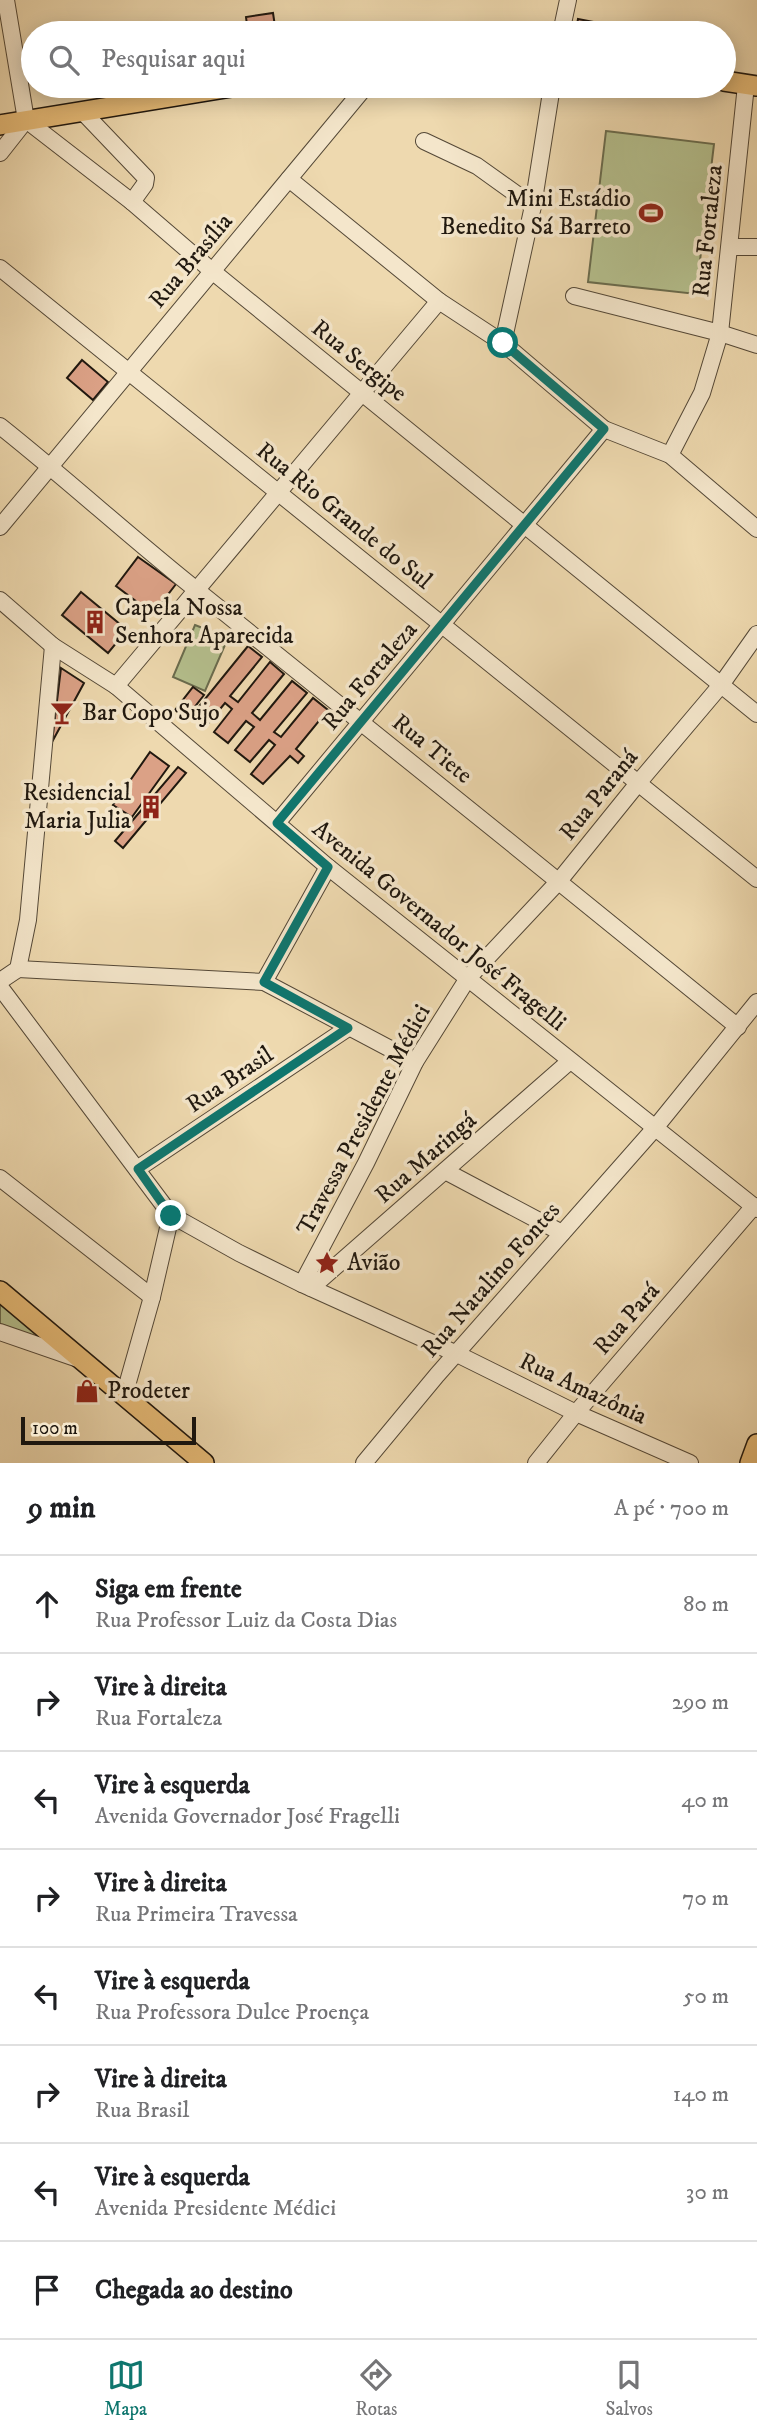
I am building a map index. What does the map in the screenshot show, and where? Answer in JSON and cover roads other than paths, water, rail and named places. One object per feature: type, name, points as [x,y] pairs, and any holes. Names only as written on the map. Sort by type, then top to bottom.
[{"type":"main road","points":[[0,125],[163,98]]},
{"type":"main road","points":[[0,1291],[124,1396],[192,1460]]},
{"type":"main road","points":[[750,1463],[757,1444]]},
{"type":"street","points":[[0,153],[26,120],[5,28],[6,0]]},
{"type":"street","points":[[564,21],[568,0]]},
{"type":"street","name":"Rua Fortaleza","points":[[670,455],[702,393],[720,333],[751,85]]},
{"type":"street","name":"Rua Brasília","points":[[0,527],[356,98]]},
{"type":"street","points":[[503,343],[533,206],[550,98]]},
{"type":"street","points":[[82,111],[146,178],[145,184],[132,201]]},
{"type":"street","name":"Rua Sergipe","points":[[26,120],[132,201],[212,271],[757,714]]},
{"type":"street","points":[[424,141],[477,166],[533,206]]},
{"type":"street","points":[[289,179],[439,301],[503,343],[604,429],[670,455],[757,529]]},
{"type":"street","points":[[730,247],[757,247]]},
{"type":"street","name":"Rua Rio Grande do Sul","points":[[0,268],[757,879]]},
{"type":"street","points":[[574,296],[757,345]]},
{"type":"street","points":[[116,685],[439,301]]},
{"type":"street","name":"Rua Tiete","points":[[0,426],[196,590],[738,1027]]},
{"type":"street","name":"Rua Fortaleza","points":[[277,823],[604,429]]},
{"type":"street","name":"Avenida Governador José Fragelli","points":[[0,600],[53,646],[116,685],[328,867],[755,1208]]},
{"type":"street","name":"Rua Paraná","points":[[468,978],[559,881],[722,685],[757,634]]},
{"type":"street","points":[[18,969],[28,920],[53,646]]},
{"type":"street","points":[[264,982],[328,867]]},
{"type":"street","points":[[0,981],[18,969],[264,982],[415,1062]]},
{"type":"street","name":"Travessa Presidente Médici","points":[[307,1286],[415,1062],[468,978]]},
{"type":"street","points":[[0,987],[171,1216],[124,1396]]},
{"type":"street","name":"Rua Natalino Fontes","points":[[364,1463],[655,1128],[757,1002]]},
{"type":"street","name":"Rua Brasil","points":[[138,1169],[348,1028]]},
{"type":"street","name":"Rua Maringá","points":[[307,1286],[445,1171],[570,1061]]},
{"type":"street","points":[[445,1171],[562,1233]]},
{"type":"street","points":[[0,1178],[152,1297]]},
{"type":"street","name":"Rua Pará","points":[[536,1463],[576,1413],[755,1208]]},
{"type":"street","name":"Rua Amazônia","points":[[171,1216],[307,1286],[685,1462]]},
{"type":"street","points":[[0,1332],[83,1361]]},
{"type":"place","name":"Mini Estádio Benedito Sá Barreto","points":[[651,213]]},
{"type":"place","name":"Capela Nossa Senhora Aparecida","points":[[95,622]]},
{"type":"place","name":"Bar Copo Sujo","points":[[62,713]]},
{"type":"place","name":"Residencial Maria Julia","points":[[151,807]]},
{"type":"place","name":"Avião","points":[[327,1263]]},
{"type":"place","name":"Prodeter","points":[[87,1391]]}]
